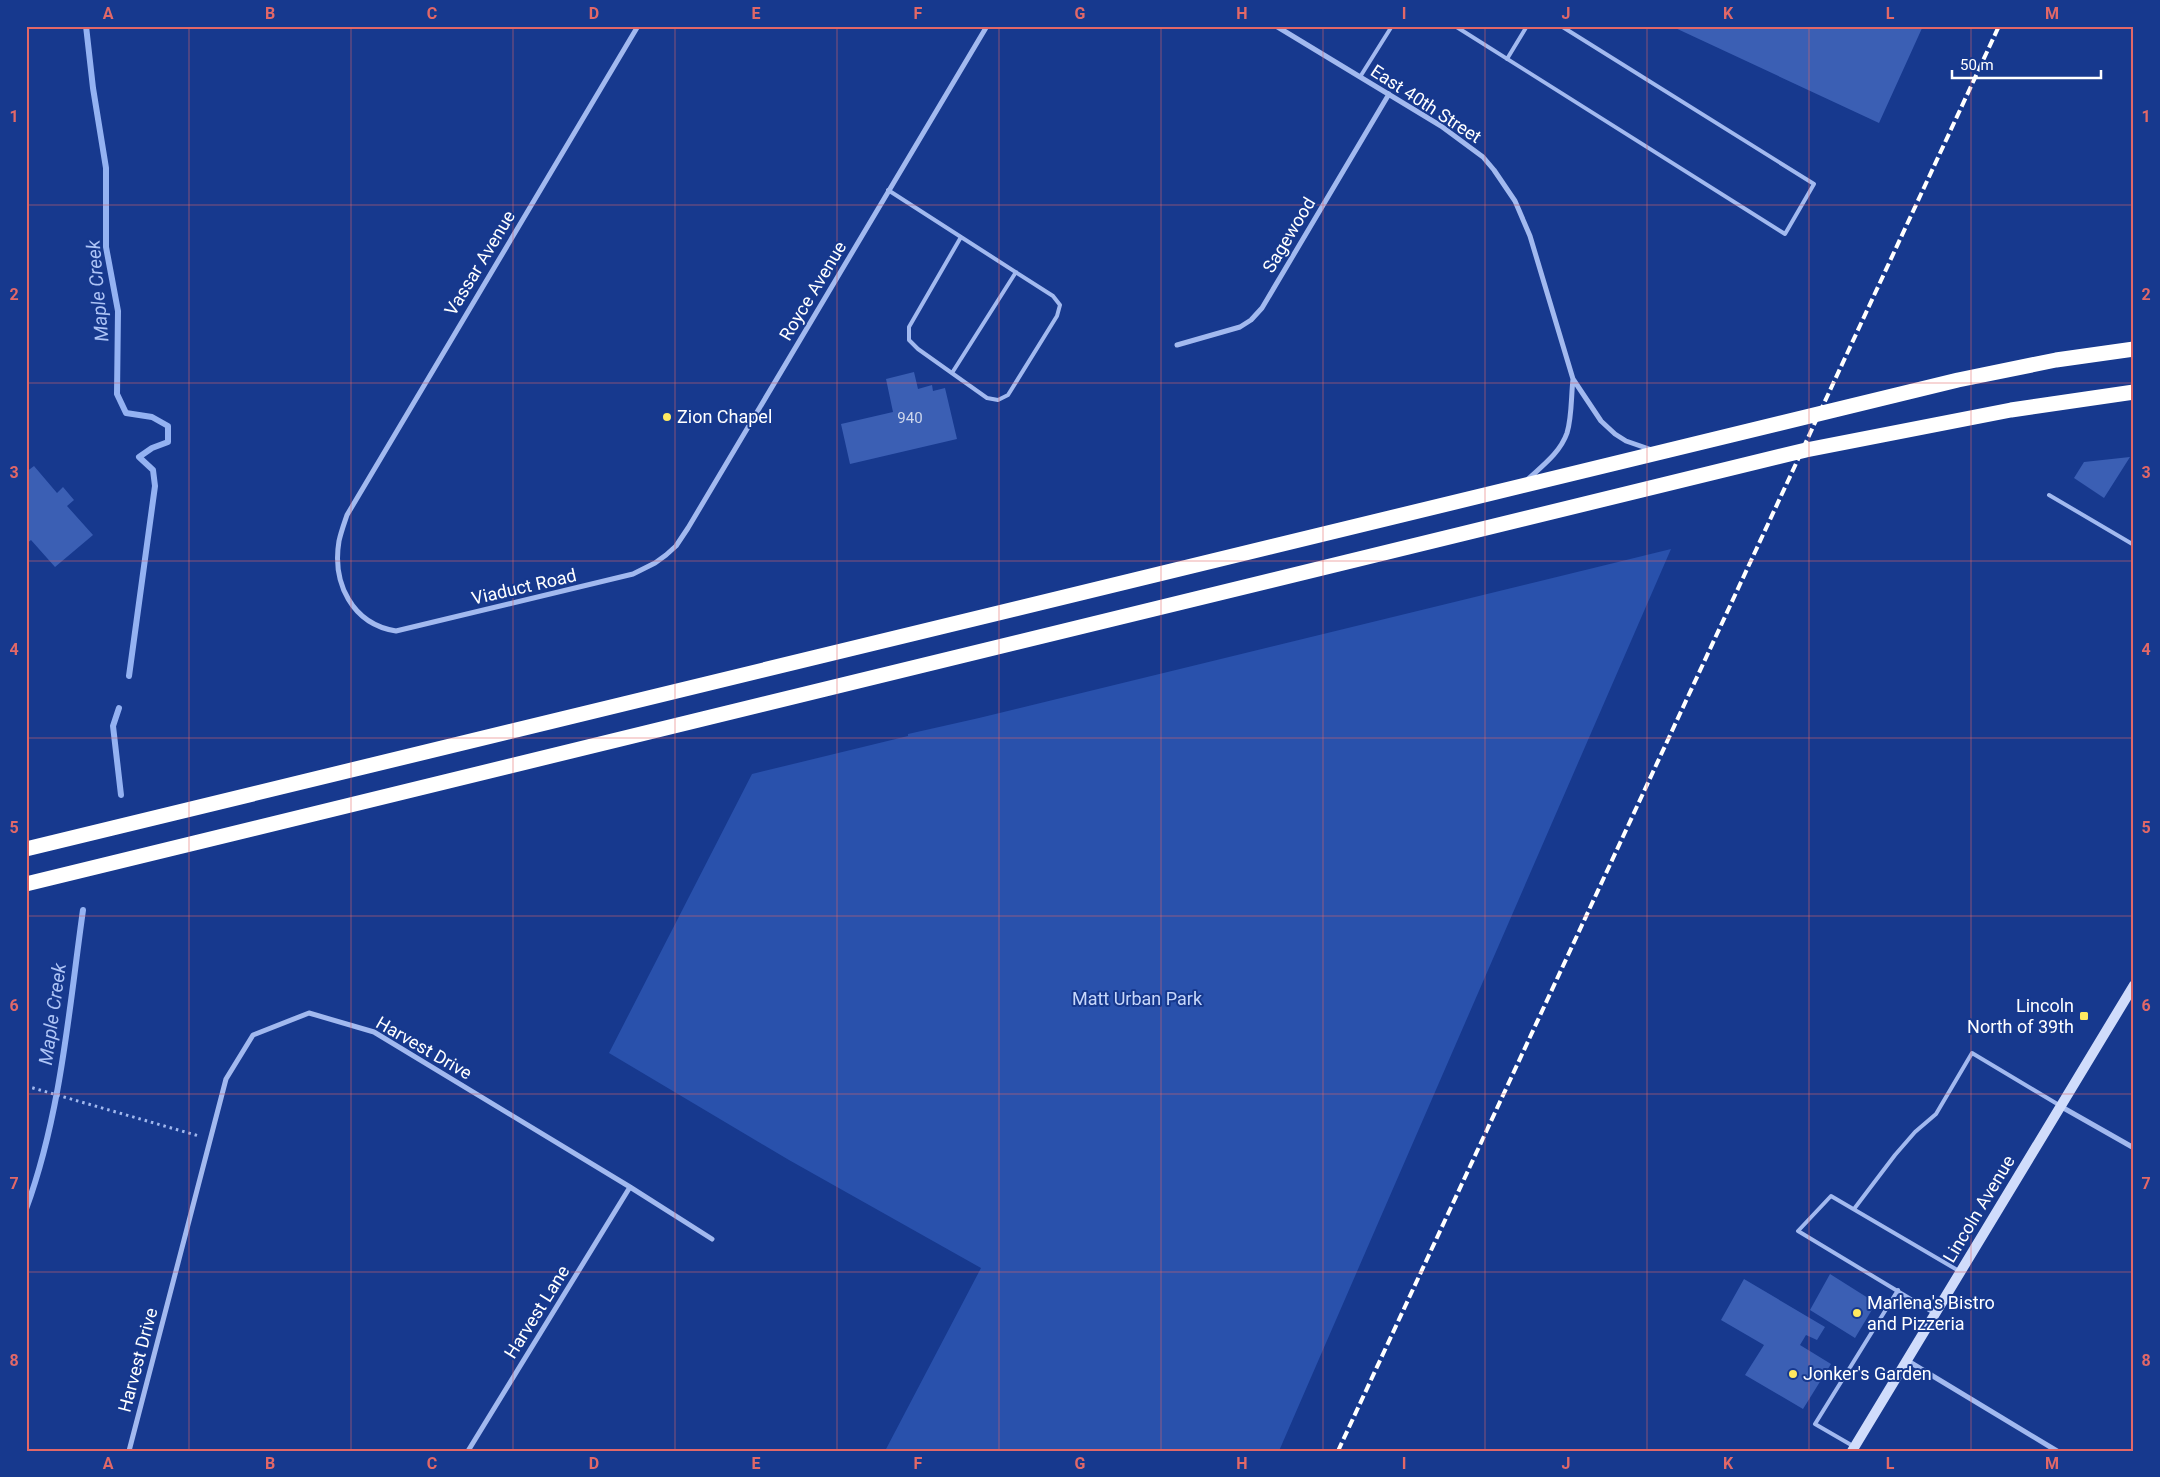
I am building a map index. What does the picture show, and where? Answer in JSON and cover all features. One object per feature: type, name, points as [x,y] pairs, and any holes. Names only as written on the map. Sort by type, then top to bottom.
[{"type":"highway","points":[[26,849],[1958,380],[2056,360],[2134,349]]},
{"type":"highway","points":[[26,884],[1806,450],[2011,410],[2134,392]]},
{"type":"main road","name":"Lincoln Avenue","points":[[1854,1449],[2134,985]]},
{"type":"street","name":"Vassar Avenue","points":[[396,630],[385,629],[358,614],[346,594],[341,581],[338,552],[347,515],[638,26]]},
{"type":"street","name":"Royce Avenue","points":[[656,563],[676,546],[688,528],[987,26]]},
{"type":"street","name":"East 40th Street","points":[[1276,26],[1389,94],[1467,144],[1483,157],[1505,184],[1515,201],[1530,236],[1574,379]]},
{"type":"street","name":"Sagewood","points":[[1177,345],[1240,327],[1251,320],[1262,308],[1389,94]]},
{"type":"street","points":[[1574,379],[1601,421],[1615,434],[1636,445],[1658,452]]},
{"type":"street","points":[[1522,485],[1551,459],[1563,442],[1567,432],[1574,379]]},
{"type":"street","name":"Viaduct Road","points":[[396,630],[619,578],[656,563]]},
{"type":"street","name":"Harvest Drive","points":[[129,1451],[226,1079],[253,1035],[309,1012],[374,1032],[630,1187],[712,1239]]},
{"type":"street","points":[[2060,1106],[2134,1148]]},
{"type":"street","name":"Harvest Lane","points":[[468,1451],[630,1187]]},
{"type":"street","points":[[1908,1361],[2057,1451]]},
{"type":"lane","points":[[1360,77],[1392,26]]},
{"type":"lane","points":[[1455,26],[1785,234],[1814,184],[1561,26]]},
{"type":"lane","points":[[1507,59],[1527,26]]},
{"type":"lane","points":[[888,190],[1054,296],[1060,305],[1057,316],[1008,395],[998,400],[987,398],[908,340],[908,327],[961,237]]},
{"type":"lane","points":[[952,374],[1016,272]]},
{"type":"lane","points":[[2049,494],[2134,546]]},
{"type":"lane","points":[[1854,1209],[1895,1155],[1915,1132],[1936,1114],[1972,1053],[2060,1106]]},
{"type":"lane","points":[[1936,1314],[1798,1231],[1830,1196],[1960,1272]]},
{"type":"lane","points":[[1854,1449],[1815,1424],[1898,1290]]},
{"type":"path","points":[[28,1086],[210,1139]]},
{"type":"green space","name":"Matt Urban Park","points":[[1671,549],[1279,1451],[885,1451],[981,1268],[789,1160],[609,1053],[752,774],[908,736],[908,734]]},
{"type":"building","points":[[1671,26],[1923,26],[1879,123]]},
{"type":"building","points":[[914,372],[918,389],[932,385],[933,391],[945,388],[957,439],[850,464],[841,424],[893,412],[886,379]]},
{"type":"building","points":[[2130,457],[2104,498],[2074,478],[2084,462]]},
{"type":"building","points":[[34,466],[57,493],[63,487],[74,500],[67,506],[93,535],[55,567],[31,540],[26,544],[26,472]]},
{"type":"building","points":[[1830,1274],[1876,1303],[1855,1338],[1810,1310]]},
{"type":"building","points":[[1744,1279],[1825,1327],[1817,1340],[1806,1335],[1800,1345],[1831,1364],[1803,1409],[1745,1375],[1764,1345],[1721,1320]]},
{"type":"waterway","name":"Maple Creek","points":[[86,26],[93,88],[106,168],[106,247],[118,311],[117,394],[126,413],[152,417],[168,426],[168,442],[152,448],[139,457],[153,470],[155,486],[129,676]]},
{"type":"waterway","name":"Maple Creek","points":[[119,708],[113,726],[121,795]]},
{"type":"waterway","name":"Maple Creek","points":[[26,1209],[38,1173],[56,1099],[83,910]]},
{"type":"railway","points":[[1338,1451],[1999,26]]},
{"type":"place","name":"Zion Chapel","points":[[667,417]]},
{"type":"place","name":"Lincoln North of 39th","points":[[2084,1016]]},
{"type":"place","name":"Marlena's Bistro and Pizzeria","points":[[1857,1313]]},
{"type":"place","name":"Jonker's Garden","points":[[1793,1374]]}]
